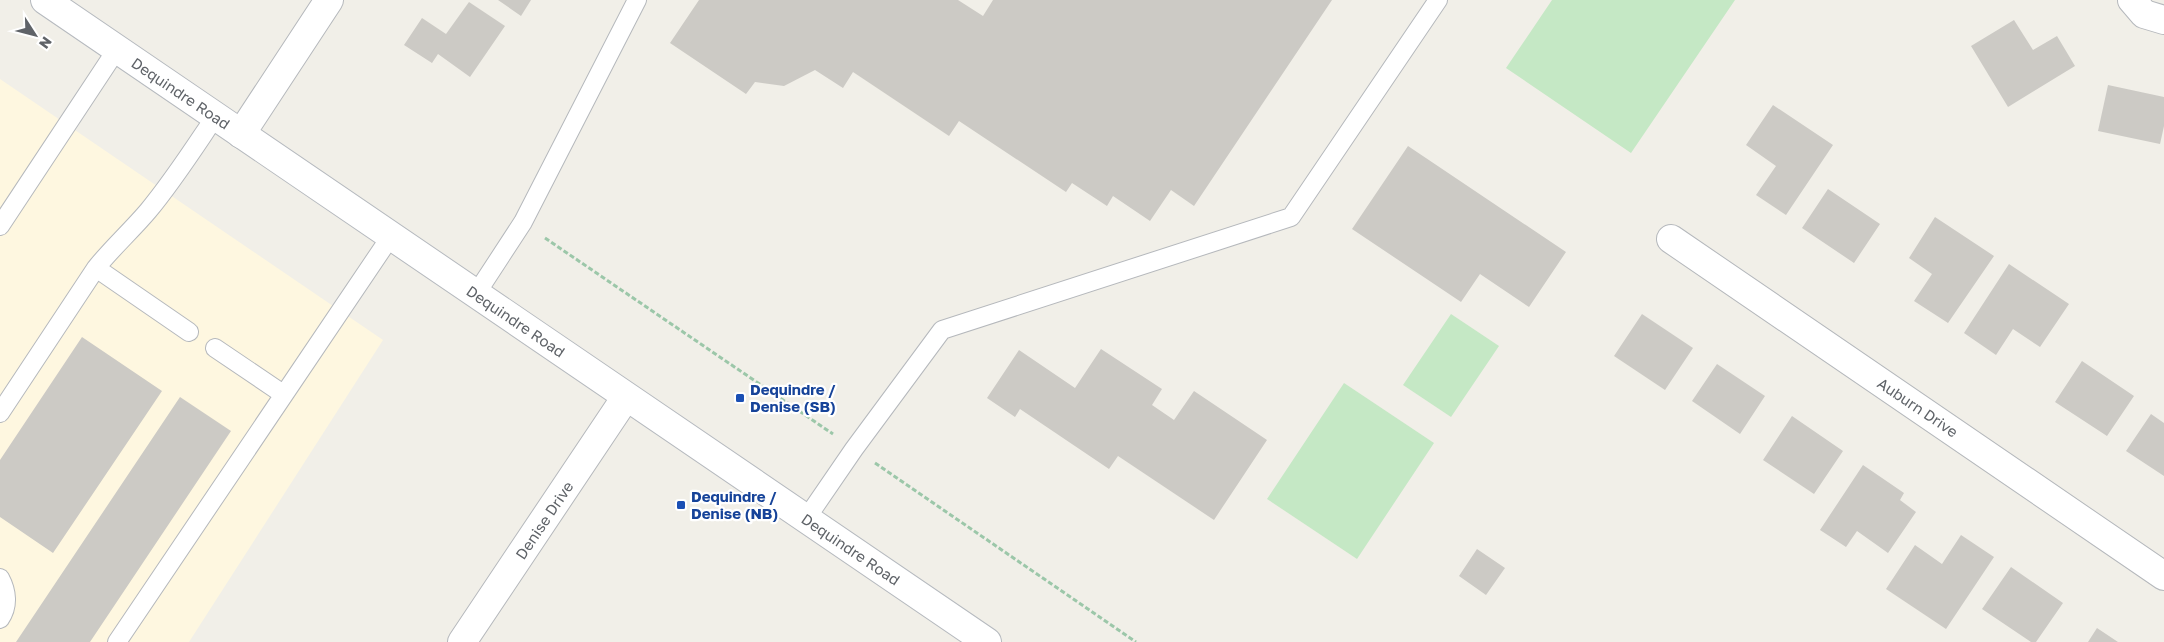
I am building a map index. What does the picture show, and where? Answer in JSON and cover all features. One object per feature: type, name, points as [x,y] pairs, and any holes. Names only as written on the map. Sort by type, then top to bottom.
[{"type":"main road","name":"Dequindre Road","points":[[44,0],[987,642]]},
{"type":"main road","points":[[241,134],[329,0]]},
{"type":"main road","points":[[2132,0],[2144,14],[2164,20]]},
{"type":"main road","name":"Auburn Drive","points":[[1671,239],[2164,576]]},
{"type":"main road","name":"Denise Drive","points":[[462,642],[626,397]]},
{"type":"lane","points":[[476,294],[523,222],[637,0]]},
{"type":"lane","points":[[806,518],[854,449],[942,330],[1291,217],[1438,0]]},
{"type":"lane","points":[[0,226],[117,49]]},
{"type":"lane","points":[[0,413],[96,268],[168,186],[216,117]]},
{"type":"lane","points":[[117,642],[390,236]]},
{"type":"lane","points":[[96,268],[189,332]]},
{"type":"lane","points":[[215,348],[284,394]]},
{"type":"lane","points":[[0,578],[7,592],[3,615],[0,619]]},
{"type":"path","points":[[542,236],[838,437]]},
{"type":"path","points":[[873,461],[1136,642]]},
{"type":"shaded area","points":[[0,79],[383,340],[189,642],[0,642]]},
{"type":"green space","points":[[1552,0],[1735,0],[1631,153],[1506,68]]},
{"type":"green space","points":[[1451,314],[1499,346],[1451,417],[1403,385]]},
{"type":"green space","points":[[1344,383],[1434,443],[1357,559],[1267,499]]},
{"type":"building","points":[[498,0],[531,0],[521,16]]},
{"type":"building","points":[[699,0],[958,0],[983,16],[993,0],[1332,0],[1194,206],[1171,190],[1150,221],[1113,196],[1107,206],[1072,183],[1066,192],[959,121],[949,136],[853,72],[843,88],[815,70],[784,86],[755,82],[746,94],[670,43]]},
{"type":"building","points":[[469,2],[505,26],[470,77],[438,54],[432,63],[404,45],[422,18],[446,34]]},
{"type":"building","points":[[2014,20],[2033,50],[2057,36],[2075,66],[2008,107],[1971,46]]},
{"type":"building","points":[[2108,85],[2164,97],[2164,126],[2160,144],[2098,131]]},
{"type":"building","points":[[1773,105],[1833,145],[1786,215],[1756,195],[1776,166],[1746,145]]},
{"type":"building","points":[[1408,146],[1566,252],[1529,307],[1480,274],[1461,302],[1352,229]]},
{"type":"building","points":[[1828,189],[1880,224],[1854,263],[1802,228]]},
{"type":"building","points":[[1935,217],[1994,256],[1948,323],[1914,301],[1932,274],[1909,258]]},
{"type":"building","points":[[2009,264],[2069,304],[2040,347],[2013,329],[1996,355],[1964,333]]},
{"type":"building","points":[[1642,314],[1693,348],[1665,390],[1614,356]]},
{"type":"building","points":[[82,337],[162,391],[53,553],[0,517],[0,460]]},
{"type":"building","points":[[1101,349],[1162,389],[1152,405],[1174,420],[1194,391],[1267,440],[1214,520],[1118,456],[1109,469],[1020,409],[1015,417],[987,398],[1019,350],[1075,388]]},
{"type":"building","points":[[2082,361],[2134,396],[2107,436],[2055,402]]},
{"type":"building","points":[[1717,364],[1765,396],[1740,434],[1692,401]]},
{"type":"building","points":[[180,397],[231,431],[90,642],[16,642]]},
{"type":"building","points":[[2151,414],[2164,423],[2164,476],[2126,451]]},
{"type":"building","points":[[1792,416],[1843,451],[1814,494],[1763,460]]},
{"type":"building","points":[[1863,465],[1904,493],[1900,500],[1916,512],[1888,553],[1857,531],[1846,547],[1820,530]]},
{"type":"building","points":[[1961,535],[1994,557],[1946,629],[1886,589],[1915,545],[1942,564]]},
{"type":"building","points":[[1477,549],[1505,568],[1486,595],[1459,576]]},
{"type":"building","points":[[2011,567],[2063,603],[2036,642],[2031,642],[1982,609]]},
{"type":"building","points":[[2097,628],[2118,642],[2088,642]]},
{"type":"place","name":"Dequindre / Denise (SB)","points":[[740,398]]},
{"type":"place","name":"Dequindre / Denise (NB)","points":[[681,505]]}]
